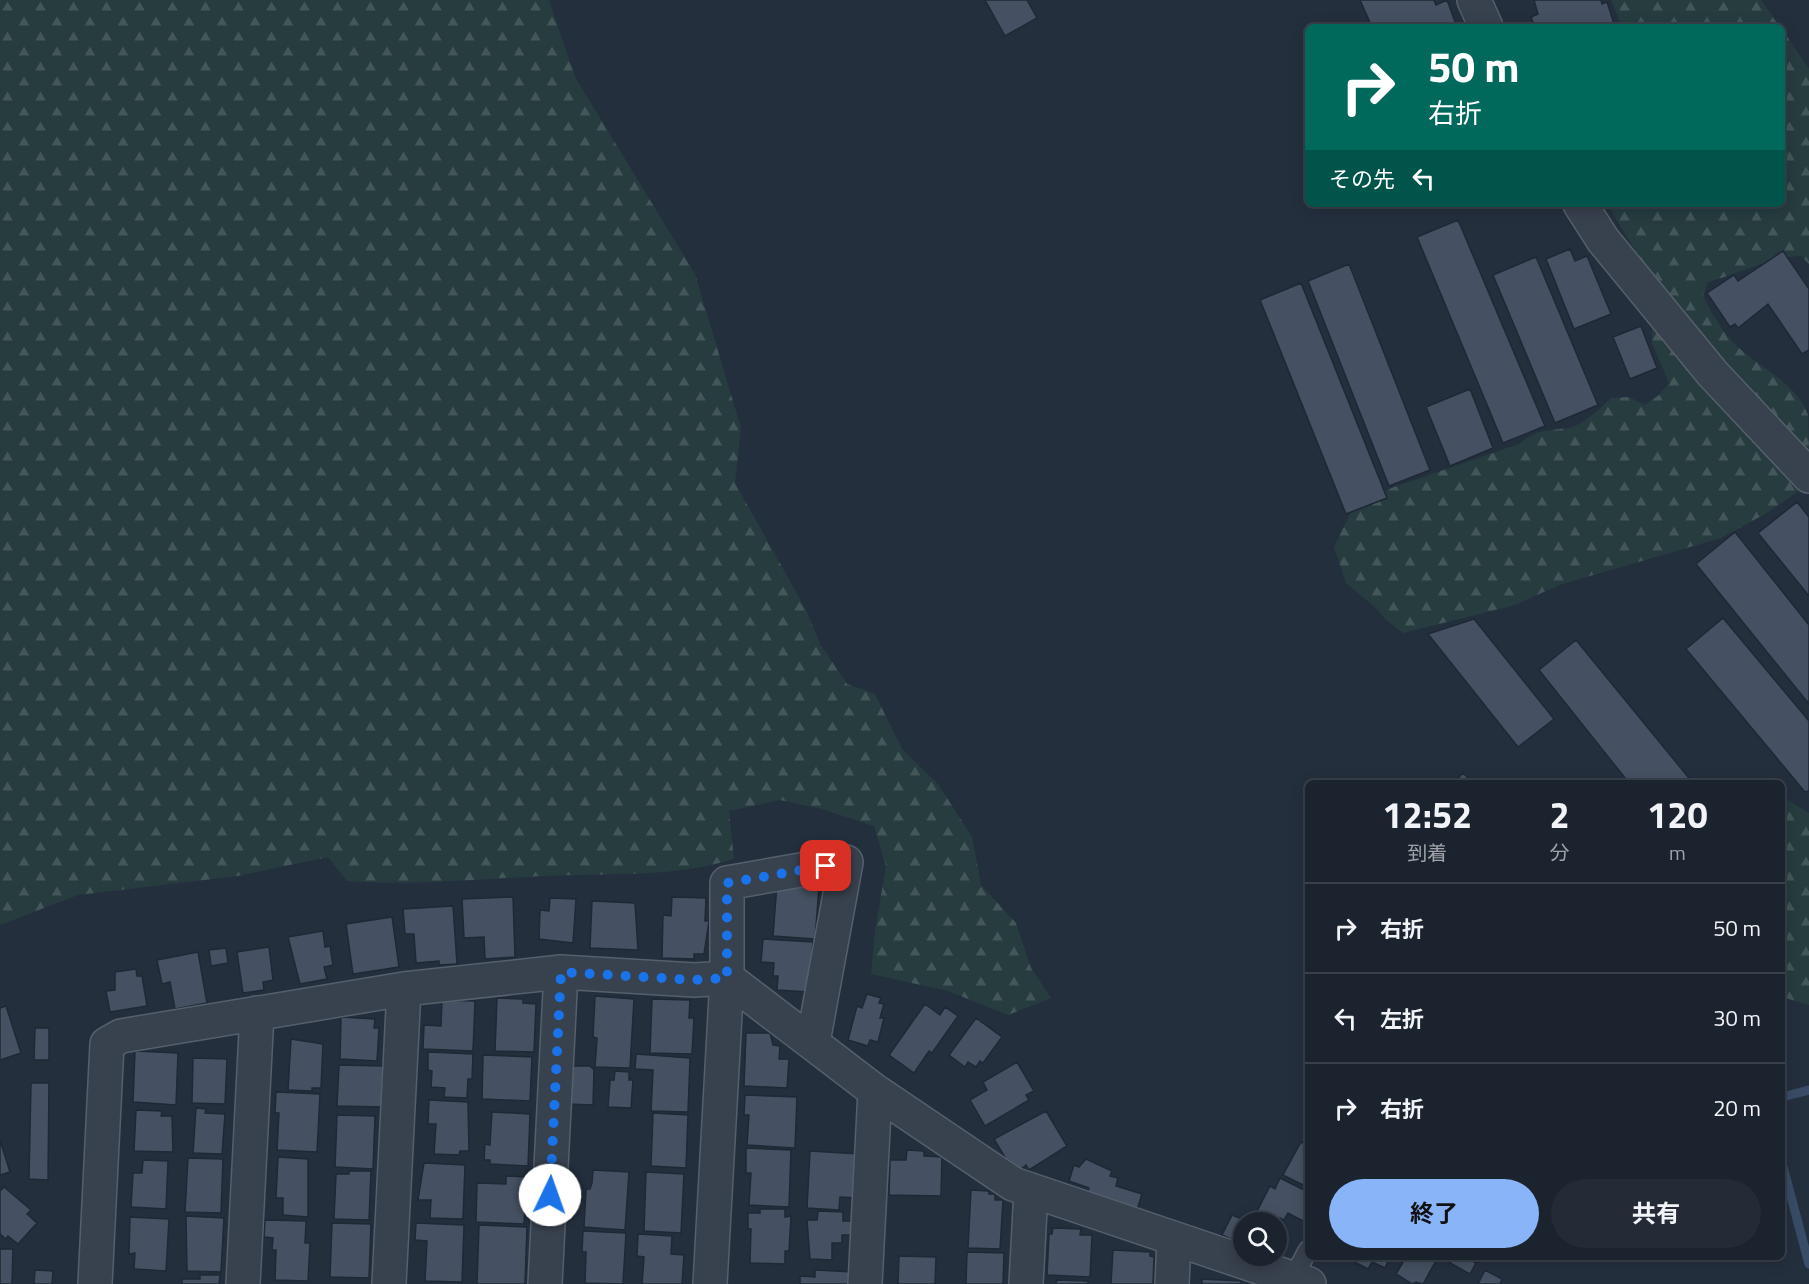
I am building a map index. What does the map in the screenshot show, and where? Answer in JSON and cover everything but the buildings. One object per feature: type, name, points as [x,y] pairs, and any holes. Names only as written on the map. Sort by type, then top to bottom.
[{"type":"street","points":[[1474,0],[1485,24]]},
{"type":"street","points":[[1582,207],[1603,240],[1713,374],[1809,476]]},
{"type":"street","points":[[710,1284],[727,978],[727,883],[846,862],[813,1042]]},
{"type":"street","points":[[545,1284],[561,972]]},
{"type":"street","points":[[95,1284],[107,1044],[121,1036],[404,989],[561,972],[694,980],[727,978],[875,1091],[1013,1184],[1174,1240],[1303,1270]]},
{"type":"street","points":[[389,1284],[404,989]]},
{"type":"street","points":[[243,1284],[257,1013]]},
{"type":"street","points":[[865,1284],[875,1091]]},
{"type":"street","points":[[1026,1284],[1031,1190]]},
{"type":"street","points":[[1172,1284],[1174,1240]]},
{"type":"green space","points":[[0,0],[549,0],[575,77],[695,274],[741,428],[735,483],[806,610],[820,644],[847,684],[875,694],[902,749],[938,784],[972,837],[981,885],[1016,923],[1031,968],[1051,998],[1008,1015],[948,991],[871,974],[875,930],[886,866],[874,826],[822,809],[780,800],[729,811],[734,859],[687,869],[640,873],[372,882],[347,881],[328,857],[238,876],[78,895],[0,925]]},
{"type":"green space","points":[[1611,0],[1761,0],[1778,24],[1621,24]]},
{"type":"green space","points":[[1785,33],[1809,69],[1809,264],[1801,256],[1766,263],[1708,282],[1703,295],[1716,320],[1733,342],[1784,383],[1802,403],[1808,415],[1809,484],[1765,514],[1721,538],[1559,585],[1515,605],[1403,633],[1346,583],[1334,547],[1354,506],[1394,487],[1519,444],[1537,433],[1573,427],[1591,416],[1611,398],[1629,397],[1645,405],[1659,395],[1669,383],[1652,343],[1652,278],[1609,207],[1785,207]]},
{"type":"green space","points":[[1785,799],[1809,813],[1809,1005],[1785,998]]},
{"type":"waterway","points":[[1785,1096],[1809,1090]]},
{"type":"waterway","points":[[1785,1174],[1809,1264]]},
{"type":"route","points":[[550,1195],[561,972],[694,980],[727,978],[727,883],[826,866]]}]
